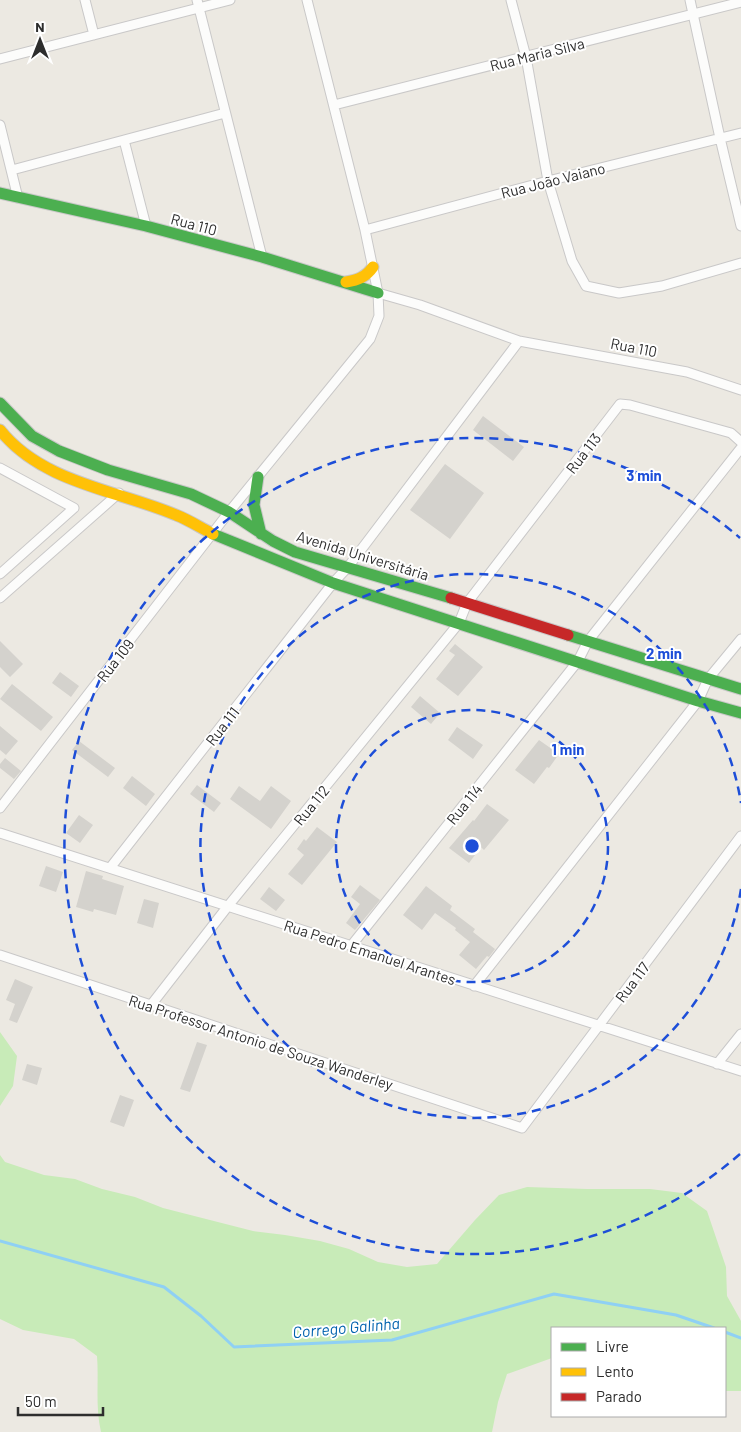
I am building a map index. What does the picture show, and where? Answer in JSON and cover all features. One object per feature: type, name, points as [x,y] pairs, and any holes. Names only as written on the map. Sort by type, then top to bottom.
[{"type":"street","points":[[85,0],[94,35]]},
{"type":"street","points":[[0,59],[94,35],[198,4],[230,0]]},
{"type":"street","points":[[229,512],[370,339],[379,316],[378,293],[365,230],[307,0]]},
{"type":"street","points":[[511,0],[526,56],[548,180],[572,261],[586,286],[618,293],[662,286],[741,263]]},
{"type":"street","points":[[690,0],[741,226]]},
{"type":"street","name":"Rua Maria Silva","points":[[334,105],[741,2]]},
{"type":"street","points":[[198,4],[262,257]]},
{"type":"street","points":[[12,170],[225,113]]},
{"type":"street","points":[[0,125],[18,198]]},
{"type":"street","name":"Rua João Vaiano","points":[[365,230],[548,180],[741,133]]},
{"type":"street","points":[[124,140],[146,226]]},
{"type":"street","name":"Rua 110","points":[[0,193],[146,226],[262,257],[420,306],[519,341],[687,372],[741,390]]},
{"type":"street","points":[[345,282],[362,280],[373,268]]},
{"type":"street","points":[[333,583],[348,567],[519,341]]},
{"type":"street","name":"Avenida Universitária","points":[[0,404],[32,436],[59,452],[108,470],[175,502],[213,534],[333,583],[698,701],[741,713]]},
{"type":"street","name":"Rua 113","points":[[467,603],[620,404],[630,405],[731,433],[741,442]]},
{"type":"street","name":"Avenida Universitária","points":[[1,433],[11,444],[53,472],[119,493],[175,502],[191,494],[229,512],[261,534],[295,552],[467,603],[741,690]]},
{"type":"street","points":[[578,661],[588,641],[741,448]]},
{"type":"street","points":[[0,468],[74,508],[0,574]]},
{"type":"street","points":[[258,478],[254,506],[261,534]]},
{"type":"street","points":[[0,598],[119,493]]},
{"type":"street","name":"Rua 109","points":[[0,808],[229,512]]},
{"type":"street","name":"Rua 111","points":[[110,868],[333,583]]},
{"type":"street","name":"Rua 112","points":[[151,1005],[228,906],[459,624],[467,603]]},
{"type":"street","points":[[474,986],[698,701],[708,679],[741,639]]},
{"type":"street","name":"Rua 114","points":[[350,946],[578,661]]},
{"type":"street","name":"Rua Pedro Emanuel Arantes","points":[[0,833],[741,1071]]},
{"type":"street","name":"Rua 117","points":[[522,1128],[741,836]]},
{"type":"street","name":"Rua Professor Antonio de Souza Wanderley","points":[[0,955],[522,1128]]},
{"type":"street","points":[[717,1064],[741,1034]]},
{"type":"green space","points":[[0,1032],[17,1056],[13,1086],[0,1106]]},
{"type":"green space","points":[[0,1155],[5,1162],[44,1175],[75,1179],[102,1189],[135,1197],[163,1208],[253,1231],[320,1241],[349,1249],[378,1262],[407,1267],[437,1264],[499,1195],[527,1187],[650,1189],[682,1193],[707,1211],[726,1267],[727,1296],[741,1321],[741,1391],[726,1391],[726,1327],[551,1327],[551,1358],[507,1374],[498,1402],[492,1432],[101,1432],[98,1413],[97,1356],[74,1339],[23,1330],[0,1319]]},
{"type":"building","points":[[483,416],[524,447],[513,461],[473,430]]},
{"type":"building","points":[[445,464],[484,493],[450,539],[410,510]]},
{"type":"building","points":[[0,641],[23,664],[10,677],[0,667]]},
{"type":"building","points":[[455,644],[483,667],[458,696],[436,679],[455,655],[449,651]]},
{"type":"building","points":[[60,672],[79,686],[71,697],[52,683]]},
{"type":"building","points":[[12,684],[53,717],[41,731],[0,699]]},
{"type":"building","points":[[420,696],[440,713],[431,724],[411,707]]},
{"type":"building","points":[[0,726],[18,741],[6,755],[0,750]]},
{"type":"building","points":[[457,727],[483,745],[473,759],[448,740]]},
{"type":"building","points":[[539,740],[559,754],[534,784],[515,770]]},
{"type":"building","points":[[79,741],[115,768],[108,777],[72,750]]},
{"type":"building","points":[[5,758],[21,771],[14,779],[0,768],[0,764]]},
{"type":"building","points":[[132,776],[155,794],[146,806],[123,788]]},
{"type":"building","points":[[197,785],[221,803],[214,812],[190,794]]},
{"type":"building","points":[[239,786],[260,801],[271,786],[291,801],[271,829],[230,799]]},
{"type":"building","points":[[487,804],[509,820],[484,850],[481,847],[469,863],[449,848]]},
{"type":"building","points":[[79,815],[93,825],[80,843],[66,833]]},
{"type":"building","points":[[317,827],[337,842],[302,885],[288,874],[304,855],[297,849],[304,839],[306,841]]},
{"type":"building","points":[[46,866],[63,872],[56,892],[39,886]]},
{"type":"building","points":[[86,871],[103,876],[102,879],[124,886],[116,915],[94,909],[93,912],[76,907]]},
{"type":"building","points":[[360,885],[380,900],[355,930],[346,923],[360,904],[351,897]]},
{"type":"building","points":[[426,886],[452,906],[450,910],[475,929],[473,932],[495,949],[476,969],[459,955],[470,942],[455,930],[456,928],[435,913],[422,930],[403,915]]},
{"type":"building","points":[[269,887],[285,900],[276,911],[260,899]]},
{"type":"building","points":[[144,899],[159,903],[153,928],[137,923]]},
{"type":"building","points":[[15,979],[33,987],[17,1023],[9,1020],[15,1004],[6,1000]]},
{"type":"building","points":[[197,1042],[207,1045],[190,1092],[180,1089]]},
{"type":"building","points":[[27,1064],[42,1068],[37,1085],[22,1080]]},
{"type":"building","points":[[120,1095],[134,1100],[124,1127],[110,1122]]},
{"type":"waterway","name":"Corrego Galinha","points":[[0,1241],[164,1287],[201,1316],[234,1347],[392,1340],[554,1294],[676,1315],[711,1327]]},
{"type":"waterway","name":"Corrego Galinha","points":[[726,1332],[741,1338]]},
{"type":"traffic: fast","points":[[0,193],[146,226],[262,257],[378,293]]},
{"type":"traffic: fast","points":[[0,403],[32,436],[59,451],[108,470],[191,494],[229,512],[273,541],[295,552],[451,598]]},
{"type":"traffic: fast","points":[[258,477],[254,505],[261,534]]},
{"type":"traffic: fast","points":[[213,534],[333,583],[698,701],[741,713]]},
{"type":"traffic: fast","points":[[568,635],[741,689]]},
{"type":"traffic: slow","points":[[346,282],[361,278],[373,267]]},
{"type":"traffic: slow","points":[[0,430],[17,448],[59,474],[153,506],[176,515],[213,534]]},
{"type":"traffic: jam","points":[[451,598],[568,635]]}]
